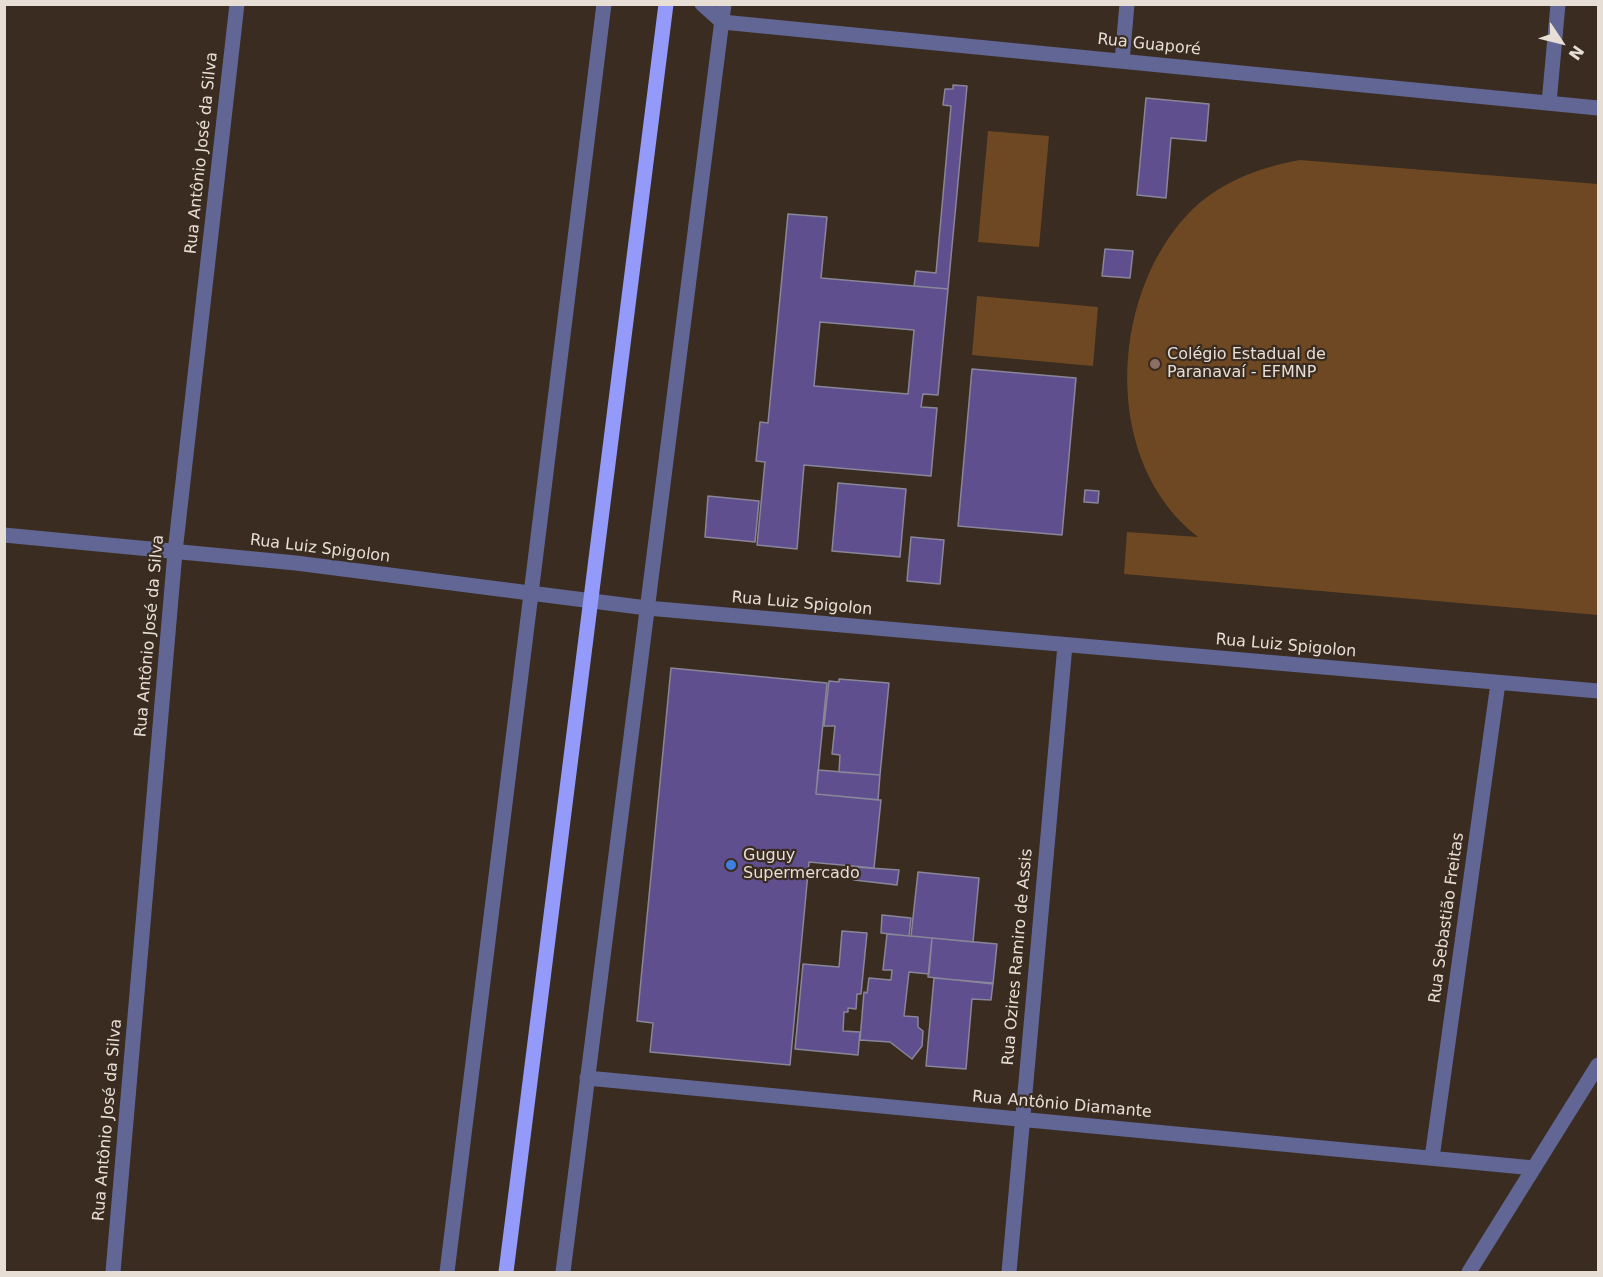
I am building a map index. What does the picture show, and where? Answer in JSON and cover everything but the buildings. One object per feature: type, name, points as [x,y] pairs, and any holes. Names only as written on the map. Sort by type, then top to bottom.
[{"type":"main road","points":[[506,1272],[666,4]]},
{"type":"street","name":"Rua Antônio José da Silva","points":[[113,1272],[176,552],[237,4]]},
{"type":"street","points":[[447,1272],[604,4]]},
{"type":"street","points":[[702,4],[722,22]]},
{"type":"street","points":[[563,1272],[724,4]]},
{"type":"street","points":[[1122,61],[1127,4]]},
{"type":"street","points":[[1549,103],[1558,4]]},
{"type":"street","name":"Rua Guaporé","points":[[722,22],[1599,108]]},
{"type":"street","name":"Rua Luiz Spigolon","points":[[4,535],[296,563],[647,608],[1599,692]]},
{"type":"street","name":"Rua Ozires Ramiro de Assis","points":[[1009,1272],[1065,645]]},
{"type":"street","name":"Rua Sebastião Freitas","points":[[1431,1158],[1498,683]]},
{"type":"street","points":[[1469,1272],[1599,1065]]},
{"type":"street","name":"Rua Antônio Diamante","points":[[587,1078],[1534,1168]]},
{"type":"shaded area","points":[[988,131],[1049,136],[1039,247],[978,242]]},
{"type":"shaded area","points":[[1300,160],[1598,184],[1598,615],[1124,574],[1127,532],[1198,537],[1167,505],[1145,467],[1132,425],[1127,380],[1131,334],[1142,290],[1161,250],[1187,215],[1211,194],[1253,172]]},
{"type":"shaded area","points":[[977,296],[1098,307],[1093,366],[972,355]]},
{"type":"place","name":"Colégio Estadual de Paranavaí - EFMNP","points":[[1155,364]]},
{"type":"place","name":"Guguy Supermercado","points":[[731,865]]}]
